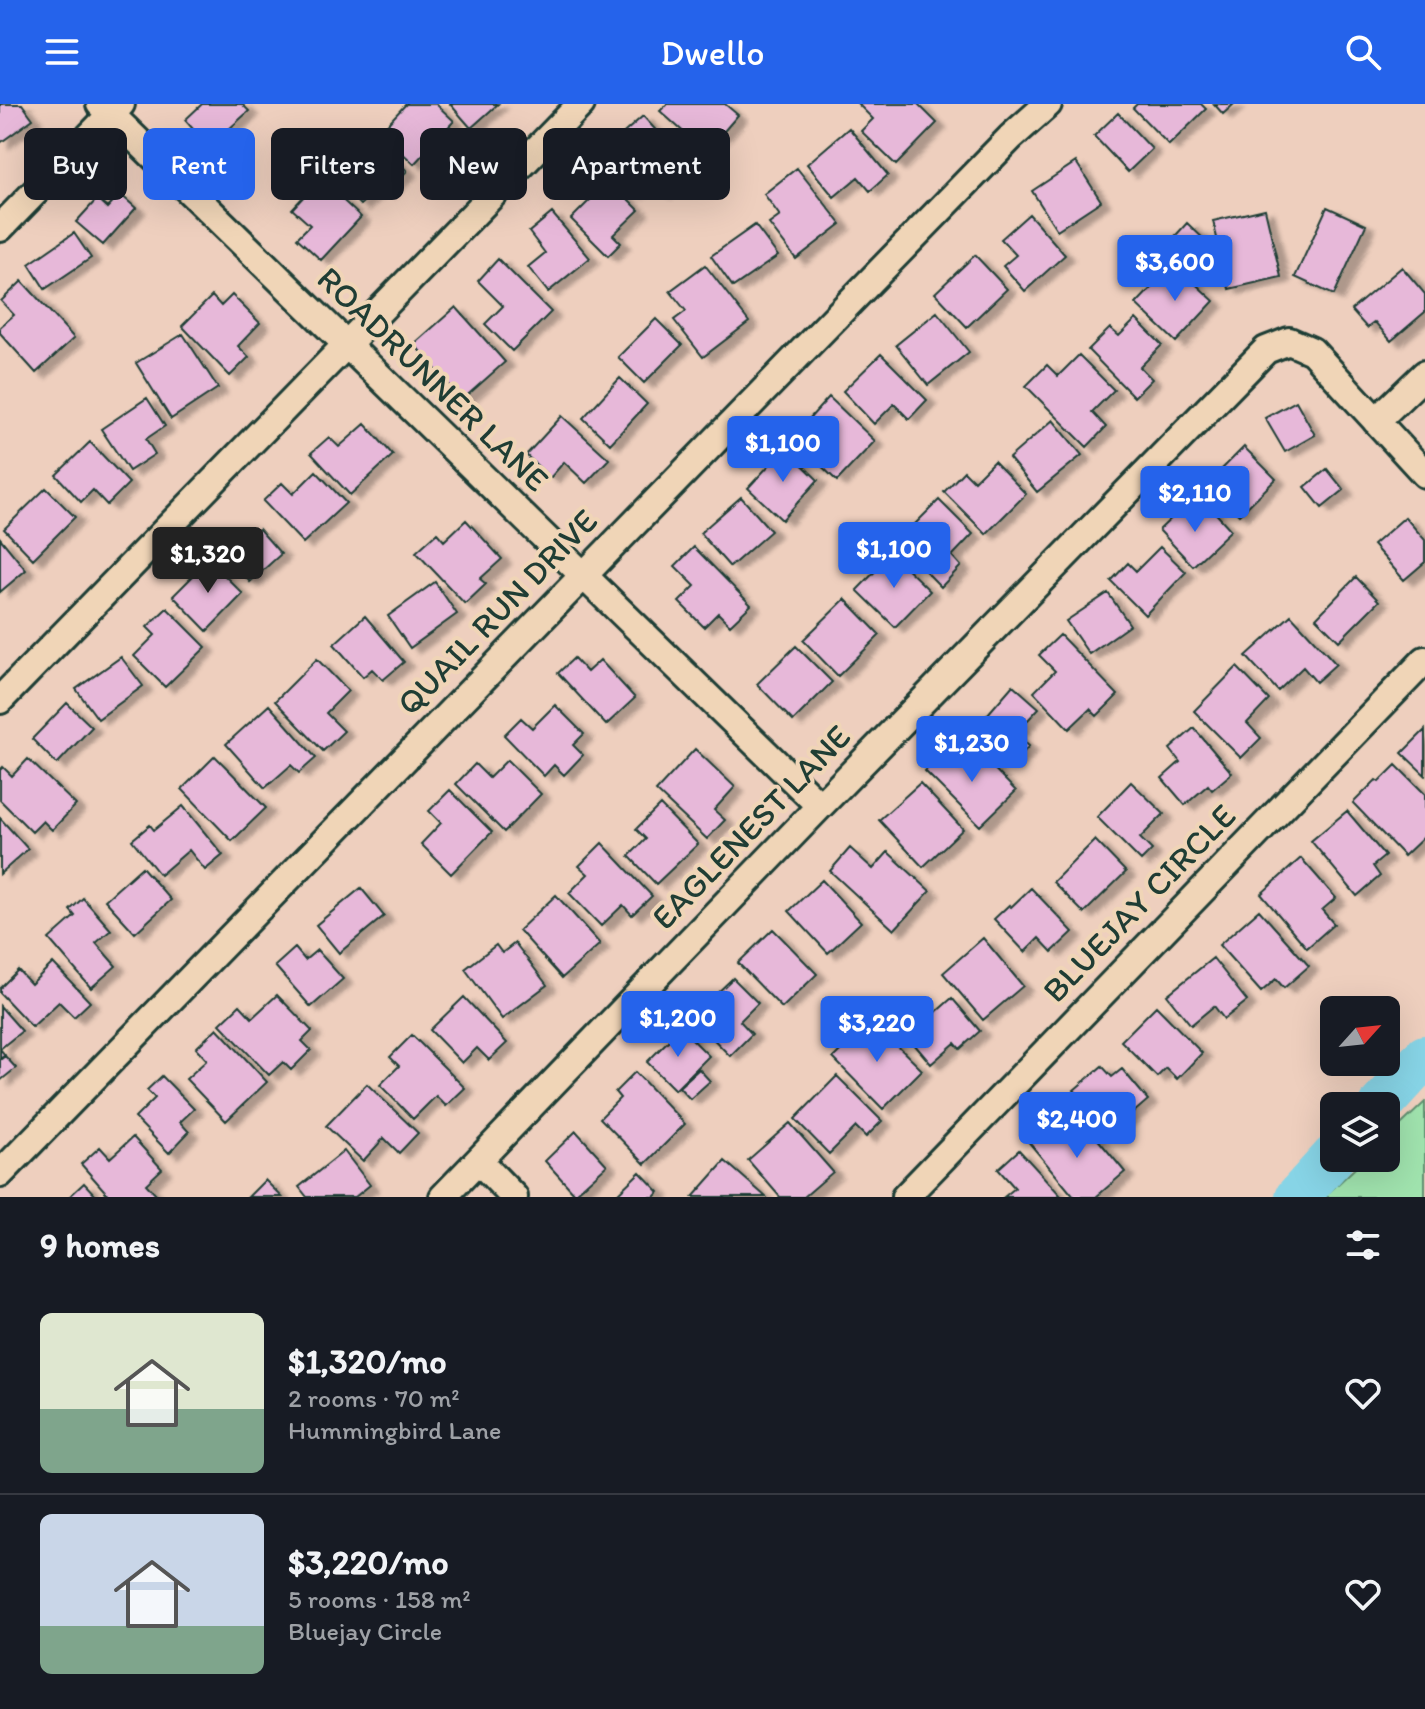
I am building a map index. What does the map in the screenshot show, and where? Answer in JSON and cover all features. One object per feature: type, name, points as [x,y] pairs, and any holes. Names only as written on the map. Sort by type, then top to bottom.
[{"type":"street","points":[[0,700],[581,104]]},
{"type":"street","name":"QUAIL RUN DRIVE","points":[[0,1174],[1011,137],[1048,104]]},
{"type":"street","points":[[0,228],[111,108]]},
{"type":"street","name":"ROADRUNNER LANE","points":[[111,108],[345,345],[820,806]]},
{"type":"street","name":"EAGLENEST LANE","points":[[443,1197],[1266,350],[1289,341],[1312,351],[1376,421]]},
{"type":"street","points":[[1425,374],[1376,421],[1425,474]]},
{"type":"street","name":"BLUEJAY CIRCLE","points":[[905,1197],[1425,660]]},
{"type":"street","points":[[479,1161],[514,1197]]},
{"type":"green space","points":[[1425,1102],[1425,1197],[1324,1197],[1351,1172],[1400,1172],[1400,1126]]},
{"type":"building","points":[[0,104],[22,104],[33,119],[0,143]]},
{"type":"building","points":[[202,104],[242,104],[249,111],[230,128],[192,128],[185,120]]},
{"type":"building","points":[[406,104],[436,104],[454,121],[447,128],[420,128],[420,158],[414,164],[404,155],[404,128],[384,128]]},
{"type":"building","points":[[450,104],[498,104],[471,128]]},
{"type":"building","points":[[667,104],[725,104],[738,115],[727,128],[679,128],[660,111]]},
{"type":"building","points":[[858,104],[918,104],[937,123],[896,165],[861,131],[873,119]]},
{"type":"building","points":[[1137,104],[1201,104],[1206,109],[1169,145],[1133,108]]},
{"type":"building","points":[[1214,104],[1234,104],[1223,114]]},
{"type":"building","points":[[1118,113],[1152,149],[1128,172],[1094,136]]},
{"type":"building","points":[[643,116],[654,128],[629,128]]},
{"type":"building","points":[[849,128],[888,175],[870,191],[858,177],[834,197],[807,164]]},
{"type":"building","points":[[1076,162],[1101,201],[1057,230],[1032,191]]},
{"type":"building","points":[[797,168],[841,224],[796,259],[769,224],[780,216],[764,194]]},
{"type":"building","points":[[96,200],[107,208],[114,200],[127,200],[136,208],[103,245],[76,222]]},
{"type":"building","points":[[300,200],[343,200],[361,217],[321,260],[297,238],[310,225],[292,209]]},
{"type":"building","points":[[590,200],[629,200],[639,210],[613,235],[621,243],[608,256],[571,219]]},
{"type":"building","points":[[1327,207],[1366,225],[1334,295],[1295,277]]},
{"type":"building","points":[[1265,209],[1281,277],[1229,289],[1213,221]]},
{"type":"building","points":[[552,213],[590,258],[548,292],[528,267],[545,253],[529,232]]},
{"type":"building","points":[[1029,214],[1065,255],[1025,291],[1003,266],[1016,255],[1001,239]]},
{"type":"building","points":[[1187,223],[1207,242],[1187,263],[1168,244]]},
{"type":"building","points":[[755,225],[778,256],[733,287],[711,256]]},
{"type":"building","points":[[74,233],[91,258],[45,289],[29,264]]},
{"type":"building","points":[[975,255],[1007,289],[967,327],[935,293]]},
{"type":"building","points":[[498,259],[551,312],[512,351],[485,324],[503,306],[478,281]]},
{"type":"building","points":[[1174,264],[1214,301],[1176,342],[1136,304]]},
{"type":"building","points":[[705,265],[749,322],[703,357],[674,320],[686,311],[670,291]]},
{"type":"building","points":[[1402,267],[1425,294],[1425,312],[1391,341],[1375,322],[1367,328],[1351,310]]},
{"type":"building","points":[[22,281],[74,338],[36,373],[0,333],[0,327],[14,315],[1,301]]},
{"type":"building","points":[[232,295],[260,323],[238,346],[249,357],[230,376],[182,326],[212,296],[221,306]]},
{"type":"building","points":[[456,307],[505,362],[462,400],[414,344]]},
{"type":"building","points":[[937,312],[969,352],[928,385],[896,345]]},
{"type":"building","points":[[656,319],[682,345],[644,383],[618,357]]},
{"type":"building","points":[[1136,319],[1162,345],[1140,367],[1152,379],[1134,397],[1088,350],[1110,328],[1119,336]]},
{"type":"building","points":[[183,334],[218,388],[171,419],[136,363]]},
{"type":"building","points":[[881,354],[927,400],[909,419],[894,404],[874,424],[843,391]]},
{"type":"building","points":[[1079,355],[1114,390],[1092,412],[1106,427],[1087,447],[1026,386],[1047,365],[1058,376]]},
{"type":"building","points":[[620,378],[647,404],[610,444],[583,418]]},
{"type":"building","points":[[829,397],[875,441],[837,481],[809,454],[826,435],[809,419]]},
{"type":"building","points":[[147,398],[165,426],[146,439],[155,454],[129,471],[101,429]]},
{"type":"building","points":[[1296,401],[1315,435],[1285,452],[1265,418]]},
{"type":"building","points":[[562,416],[609,459],[586,483],[564,462],[550,478],[526,455]]},
{"type":"building","points":[[1053,420],[1082,455],[1037,492],[1009,458]]},
{"type":"building","points":[[365,424],[393,455],[350,495],[311,453],[329,437],[339,447]]},
{"type":"building","points":[[90,442],[129,483],[107,505],[93,490],[81,502],[56,475]]},
{"type":"building","points":[[1244,447],[1276,479],[1239,515],[1208,483]]},
{"type":"building","points":[[785,448],[818,480],[782,520],[748,488]]},
{"type":"building","points":[[994,461],[1026,494],[986,534],[944,492],[964,471],[974,481]]},
{"type":"building","points":[[1327,469],[1344,490],[1322,508],[1305,487]]},
{"type":"building","points":[[316,471],[346,503],[303,543],[263,501],[282,483],[293,494]]},
{"type":"building","points":[[46,488],[75,517],[33,559],[4,529]]},
{"type":"building","points":[[741,497],[771,531],[730,567],[700,533]]},
{"type":"building","points":[[939,500],[973,534],[952,556],[961,566],[941,587],[897,542]]},
{"type":"building","points":[[1210,507],[1231,530],[1193,566],[1159,530],[1180,510],[1193,523]]},
{"type":"building","points":[[1405,517],[1425,540],[1425,562],[1404,580],[1373,545]]},
{"type":"building","points":[[466,520],[502,559],[480,579],[486,584],[465,604],[416,552],[437,533],[444,541]]},
{"type":"building","points":[[233,528],[245,542],[259,529],[281,554],[250,582],[216,544]]},
{"type":"building","points":[[0,538],[26,570],[0,592]]},
{"type":"building","points":[[694,547],[751,605],[730,625],[718,613],[704,627],[679,602],[695,586],[675,566]]},
{"type":"building","points":[[1160,547],[1186,572],[1145,615],[1111,581],[1128,563],[1136,571]]},
{"type":"building","points":[[892,554],[930,591],[895,627],[857,590]]},
{"type":"building","points":[[209,560],[243,594],[207,631],[173,596]]},
{"type":"building","points":[[1356,577],[1379,601],[1339,641],[1316,618]]},
{"type":"building","points":[[435,582],[457,614],[410,648],[388,616]]},
{"type":"building","points":[[1108,593],[1130,625],[1089,654],[1066,621]]},
{"type":"building","points":[[845,599],[880,635],[838,676],[803,640]]},
{"type":"building","points":[[167,608],[206,647],[165,687],[134,656],[155,635],[147,627]]},
{"type":"building","points":[[1291,615],[1336,664],[1316,682],[1303,667],[1278,691],[1246,656]]},
{"type":"building","points":[[365,616],[404,662],[383,680],[372,669],[363,677],[334,644]]},
{"type":"building","points":[[1060,635],[1118,695],[1097,716],[1090,709],[1069,729],[1034,692],[1055,671],[1039,655]]},
{"type":"building","points":[[796,646],[832,682],[793,721],[757,684]]},
{"type":"building","points":[[121,657],[143,686],[98,719],[76,689]]},
{"type":"building","points":[[574,658],[587,672],[600,660],[635,698],[606,725],[558,673]]},
{"type":"building","points":[[317,659],[348,691],[326,713],[344,731],[323,751],[275,701]]},
{"type":"building","points":[[1237,667],[1269,700],[1247,723],[1261,738],[1241,758],[1194,711]]},
{"type":"building","points":[[1013,685],[1039,708],[1015,734],[1029,746],[1012,765],[974,730]]},
{"type":"building","points":[[67,703],[92,727],[57,764],[32,739]]},
{"type":"building","points":[[269,705],[316,758],[299,773],[291,765],[265,788],[226,744]]},
{"type":"building","points":[[555,705],[584,734],[573,745],[583,755],[564,775],[554,765],[544,776],[504,735],[521,718],[532,728]]},
{"type":"building","points":[[1194,728],[1232,773],[1212,790],[1208,785],[1185,805],[1162,778],[1180,762],[1170,749]]},
{"type":"building","points":[[1425,730],[1425,775],[1402,753]]},
{"type":"building","points":[[972,746],[1016,791],[980,826],[925,771],[943,753],[954,764]]},
{"type":"building","points":[[695,749],[735,787],[714,810],[725,820],[707,839],[656,791]]},
{"type":"building","points":[[215,756],[266,808],[232,841],[182,789]]},
{"type":"building","points":[[28,759],[76,805],[52,830],[43,821],[32,832],[0,800],[0,770],[3,767],[12,776]]},
{"type":"building","points":[[507,760],[541,794],[504,832],[456,784],[475,764],[489,778]]},
{"type":"building","points":[[1396,765],[1425,794],[1425,836],[1404,856],[1353,803]]},
{"type":"building","points":[[1131,782],[1164,814],[1140,838],[1152,850],[1141,861],[1097,817]]},
{"type":"building","points":[[920,783],[963,829],[923,867],[879,820]]},
{"type":"building","points":[[450,790],[492,832],[451,874],[421,844],[441,823],[429,811]]},
{"type":"building","points":[[660,805],[698,844],[656,884],[629,856],[646,839],[636,829]]},
{"type":"building","points":[[183,806],[223,855],[205,870],[189,850],[160,875],[132,840],[150,825],[154,830]]},
{"type":"building","points":[[1347,811],[1385,856],[1373,866],[1380,876],[1357,896],[1311,841]]},
{"type":"building","points":[[0,818],[28,849],[0,874]]},
{"type":"building","points":[[1095,840],[1126,872],[1084,913],[1053,882]]},
{"type":"building","points":[[602,843],[652,896],[632,915],[623,905],[601,926],[569,893],[588,874],[579,866]]},
{"type":"building","points":[[850,848],[873,869],[888,852],[930,891],[894,930],[830,871]]},
{"type":"building","points":[[1301,858],[1336,898],[1322,910],[1334,924],[1307,948],[1261,894]]},
{"type":"building","points":[[142,867],[171,900],[135,933],[105,900]]},
{"type":"building","points":[[822,880],[861,922],[828,953],[789,911]]},
{"type":"building","points":[[361,888],[384,916],[339,953],[316,925]]},
{"type":"building","points":[[1031,888],[1073,932],[1052,952],[1039,938],[1025,952],[994,919]]},
{"type":"building","points":[[556,895],[600,944],[562,978],[519,930]]},
{"type":"building","points":[[83,898],[111,930],[96,943],[116,966],[91,988],[49,939],[75,916],[70,910]]},
{"type":"building","points":[[1259,910],[1309,966],[1284,988],[1276,979],[1261,992],[1219,945]]},
{"type":"building","points":[[773,929],[817,974],[782,1008],[738,963]]},
{"type":"building","points":[[983,938],[1023,986],[983,1020],[943,973]]},
{"type":"building","points":[[515,943],[547,985],[502,1019],[465,969],[496,945],[502,953]]},
{"type":"building","points":[[295,948],[305,960],[317,950],[343,979],[311,1007],[275,966]]},
{"type":"building","points":[[1213,958],[1247,1001],[1224,1019],[1214,1006],[1191,1025],[1167,995]]},
{"type":"building","points":[[53,963],[90,1002],[74,1017],[59,1002],[32,1027],[0,993],[0,988],[18,970],[31,984]]},
{"type":"building","points":[[733,978],[758,1003],[740,1021],[752,1034],[730,1056],[692,1017]]},
{"type":"building","points":[[277,995],[312,1031],[302,1041],[311,1050],[291,1070],[283,1062],[269,1075],[220,1024],[240,1005],[252,1018]]},
{"type":"building","points":[[464,997],[507,1043],[489,1060],[477,1048],[462,1063],[430,1030]]},
{"type":"building","points":[[952,998],[980,1031],[960,1049],[955,1043],[931,1064],[908,1037]]},
{"type":"building","points":[[0,1006],[22,1031],[0,1049]]},
{"type":"building","points":[[1156,1006],[1202,1053],[1177,1079],[1166,1068],[1157,1077],[1121,1041]]},
{"type":"building","points":[[871,1020],[922,1070],[883,1109],[833,1058]]},
{"type":"building","points":[[217,1028],[267,1082],[226,1121],[186,1079],[207,1060],[196,1048]]},
{"type":"building","points":[[681,1028],[709,1056],[675,1090],[647,1062]]},
{"type":"building","points":[[412,1035],[465,1088],[446,1106],[436,1096],[413,1119],[380,1085],[399,1066],[390,1057]]},
{"type":"building","points":[[5,1056],[16,1068],[0,1081],[0,1060]]},
{"type":"building","points":[[1102,1066],[1112,1077],[1122,1069],[1148,1100],[1111,1132],[1074,1090]]},
{"type":"building","points":[[699,1069],[710,1081],[690,1099],[679,1087]]},
{"type":"building","points":[[635,1072],[685,1124],[645,1164],[600,1118],[620,1098],[615,1092]]},
{"type":"building","points":[[162,1076],[194,1109],[180,1122],[189,1132],[169,1153],[135,1118],[155,1098],[147,1090]]},
{"type":"building","points":[[837,1076],[882,1121],[866,1137],[856,1127],[829,1154],[795,1119]]},
{"type":"building","points":[[367,1084],[418,1133],[399,1153],[384,1138],[363,1161],[326,1126]]},
{"type":"building","points":[[1081,1119],[1125,1172],[1096,1197],[1074,1197],[1026,1139],[1044,1124],[1057,1139]]},
{"type":"building","points":[[790,1123],[833,1172],[804,1197],[780,1197],[748,1160]]},
{"type":"building","points":[[576,1131],[607,1165],[575,1194],[545,1161]]},
{"type":"building","points":[[133,1137],[162,1169],[146,1184],[157,1196],[110,1197],[81,1164],[100,1147],[110,1158]]},
{"type":"building","points":[[1019,1150],[1062,1197],[1004,1197],[1015,1188],[998,1169]]},
{"type":"building","points":[[344,1151],[370,1185],[355,1197],[307,1197],[299,1187]]},
{"type":"building","points":[[725,1161],[766,1197],[693,1197]]},
{"type":"building","points":[[640,1172],[659,1192],[654,1197],[614,1197]]},
{"type":"building","points":[[265,1180],[282,1197],[248,1197]]},
{"type":"building","points":[[84,1183],[97,1197],[69,1197]]},
{"type":"waterway","points":[[1393,1092],[1425,1057]]},
{"type":"waterway","points":[[1297,1197],[1320,1172]]}]
